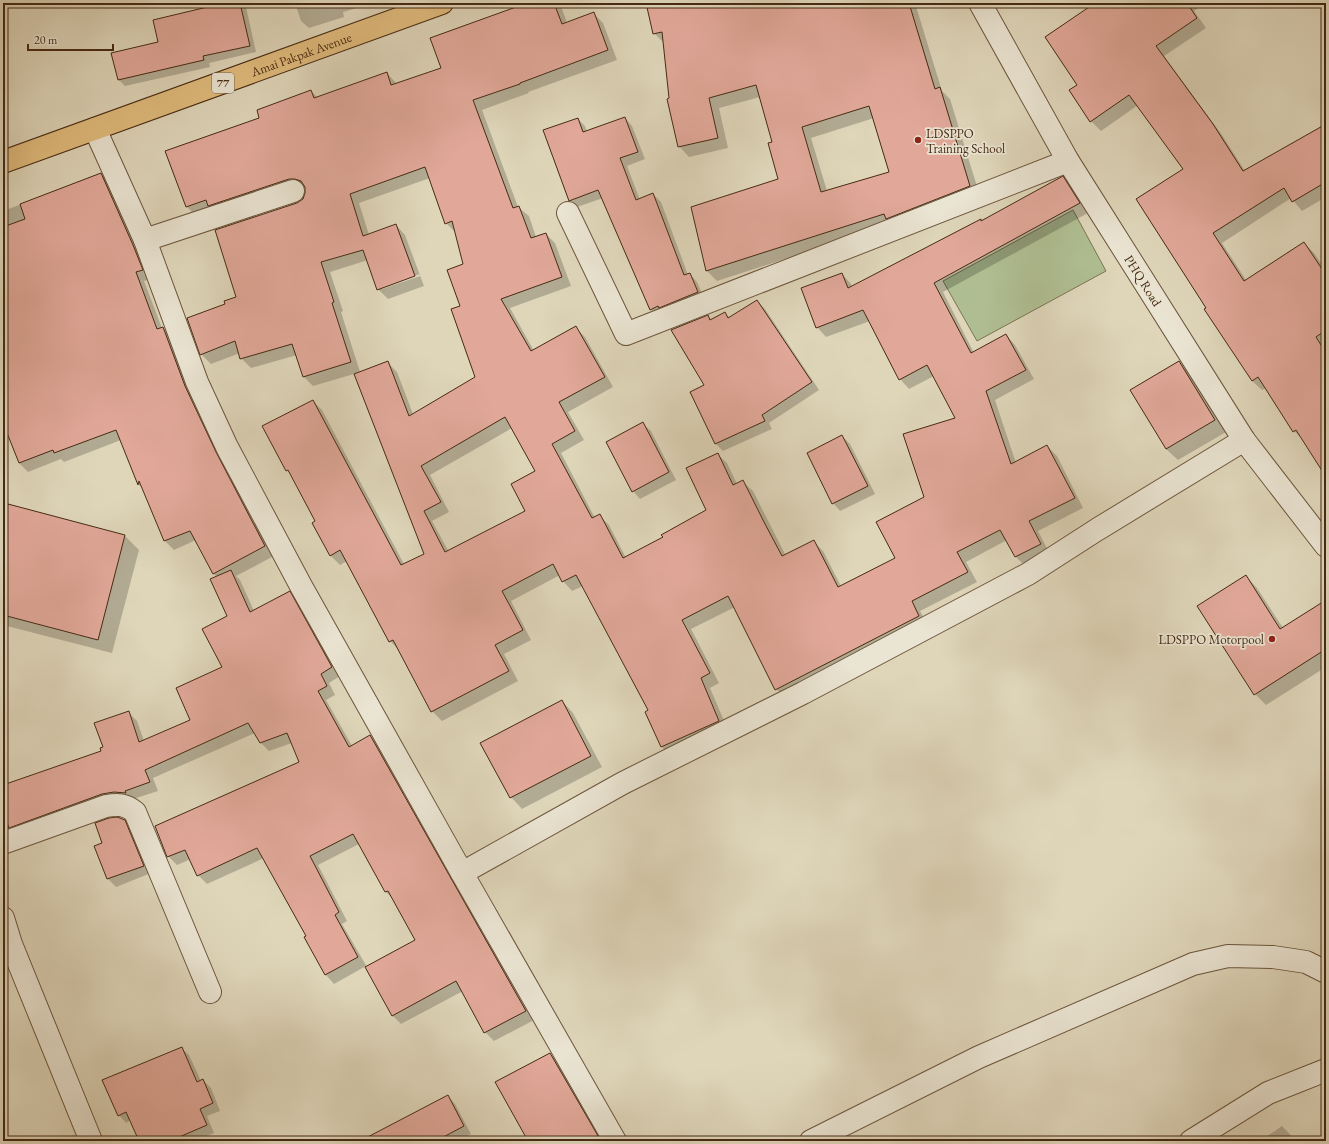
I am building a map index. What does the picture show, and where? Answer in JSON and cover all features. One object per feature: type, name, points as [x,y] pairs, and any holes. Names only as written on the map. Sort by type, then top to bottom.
[{"type":"highway","name":"Amai Pakpak Avenue","points":[[3,162],[442,3]]},
{"type":"street","name":"PHQ Road","points":[[980,3],[1068,161],[1244,440],[1326,546]]},
{"type":"street","points":[[95,129],[145,240],[197,382],[227,447],[301,586],[615,1141]]},
{"type":"street","points":[[568,213],[626,334],[1068,161]]},
{"type":"street","points":[[145,240],[293,191]]},
{"type":"street","points":[[462,873],[623,783],[803,693],[1028,574],[1244,440]]},
{"type":"street","points":[[3,843],[106,806],[118,804],[128,806],[135,812],[210,992]]},
{"type":"street","points":[[3,918],[14,951],[91,1141]]},
{"type":"street","points":[[812,1141],[979,1057],[1193,964],[1228,956],[1273,957],[1306,962],[1326,972]]},
{"type":"street","points":[[1191,1141],[1268,1093],[1326,1070]]},
{"type":"green space","points":[[1073,210],[1106,271],[977,341],[943,281]]},
{"type":"building","points":[[224,3],[240,3],[250,46],[203,56],[204,60],[118,80],[111,53],[158,42],[153,20]]},
{"type":"building","points":[[514,3],[554,3],[562,24],[594,12],[608,50],[520,84],[473,100],[513,208],[519,206],[531,238],[546,233],[562,277],[501,299],[531,351],[576,326],[605,377],[559,402],[575,431],[552,444],[592,518],[600,514],[623,558],[663,537],[661,535],[706,510],[686,468],[718,453],[733,485],[743,480],[782,556],[814,540],[838,587],[895,558],[876,522],[924,497],[903,434],[955,418],[927,365],[899,380],[863,310],[816,328],[801,288],[842,273],[848,288],[981,219],[981,221],[1063,176],[1080,203],[934,283],[971,353],[1006,334],[1026,370],[986,391],[1011,464],[1047,445],[1075,498],[1029,521],[1041,544],[1015,557],[1000,530],[957,552],[968,572],[912,601],[919,616],[775,690],[728,596],[682,620],[710,673],[701,678],[719,721],[661,747],[645,712],[648,710],[576,575],[562,582],[553,564],[502,591],[523,630],[495,645],[509,671],[431,712],[393,640],[389,642],[340,550],[330,556],[312,523],[315,521],[288,470],[286,471],[262,426],[313,400],[401,565],[424,554],[354,374],[388,361],[409,416],[475,377],[451,309],[460,306],[447,270],[463,264],[452,221],[445,224],[425,167],[350,194],[363,236],[396,224],[415,276],[377,290],[363,250],[321,262],[334,302],[332,303],[351,362],[303,377],[292,344],[240,359],[235,341],[200,355],[187,318],[225,304],[224,301],[236,297],[215,230],[297,203],[303,199],[305,187],[301,181],[289,179],[208,206],[206,200],[186,207],[165,151],[259,118],[257,110],[311,90],[314,98],[387,72],[391,85],[441,68],[430,38],[516,7]],"holes":[[[505,417],[535,471],[511,484],[525,511],[445,552],[424,511],[441,502],[421,466]]]},
{"type":"building","points":[[646,3],[909,3],[935,89],[940,87],[970,186],[886,219],[884,214],[706,271],[691,207],[778,179],[768,143],[772,142],[756,85],[709,98],[718,138],[678,147],[667,99],[669,98],[662,32],[653,34]],"holes":[[[869,106],[889,172],[821,192],[802,127]]]},
{"type":"building","points":[[1095,3],[1187,3],[1197,18],[1156,46],[1213,124],[1243,171],[1326,124],[1326,182],[1292,202],[1284,188],[1213,233],[1244,281],[1304,242],[1326,275],[1326,330],[1316,337],[1326,353],[1326,477],[1296,430],[1293,432],[1258,377],[1252,381],[1204,309],[1206,308],[1136,199],[1183,169],[1129,95],[1090,122],[1069,90],[1077,85],[1045,37]]},
{"type":"building","points":[[625,117],[638,152],[620,158],[636,200],[653,193],[684,275],[690,273],[698,292],[659,308],[658,306],[650,310],[598,190],[569,201],[543,130],[578,118],[583,132]]},
{"type":"building","points":[[101,173],[143,270],[136,272],[157,329],[163,327],[185,386],[216,452],[265,546],[213,574],[190,531],[164,541],[139,481],[138,485],[116,430],[54,453],[53,450],[19,463],[3,423],[3,227],[25,219],[20,204]]},
{"type":"building","points":[[757,300],[812,382],[762,415],[765,421],[715,444],[690,392],[704,385],[671,330],[708,315],[710,320],[725,312],[728,318]]},
{"type":"building","points":[[1179,361],[1215,420],[1166,449],[1130,390]]},
{"type":"building","points":[[643,422],[669,472],[632,492],[606,442]]},
{"type":"building","points":[[842,435],[868,486],[832,504],[807,453]]},
{"type":"building","points":[[8,504],[125,535],[98,640],[3,615],[3,525]]},
{"type":"building","points":[[231,570],[250,612],[290,591],[332,667],[321,674],[327,686],[318,691],[349,747],[370,735],[526,1011],[484,1033],[456,981],[392,1016],[365,967],[415,940],[388,891],[385,892],[353,834],[310,856],[339,912],[335,915],[358,957],[325,975],[304,937],[306,936],[257,848],[197,876],[185,850],[167,857],[155,826],[299,762],[287,733],[260,743],[248,723],[145,770],[150,782],[125,791],[126,793],[114,792],[102,794],[9,828],[3,812],[3,785],[101,751],[100,748],[103,747],[94,723],[129,711],[139,742],[190,720],[176,688],[222,667],[202,629],[227,616],[210,579]]},
{"type":"building","name":"LDSPPO Motorpool","points":[[1246,575],[1280,629],[1326,600],[1326,649],[1254,695],[1197,606]]},
{"type":"building","points":[[562,700],[591,756],[510,798],[480,743]]},
{"type":"building","points":[[117,817],[125,820],[144,866],[107,879],[94,846],[102,843],[95,823]]},
{"type":"building","points":[[182,1047],[197,1082],[203,1079],[213,1103],[200,1109],[207,1125],[170,1141],[139,1141],[126,1112],[118,1116],[102,1080]]},
{"type":"building","points":[[550,1053],[601,1141],[528,1141],[495,1082]]},
{"type":"building","points":[[448,1095],[464,1126],[436,1141],[360,1141]]},
{"type":"place","name":"LDSPPO Training School","points":[[918,140]]},
{"type":"place","name":"LDSPPO Motorpool","points":[[1272,639]]}]
